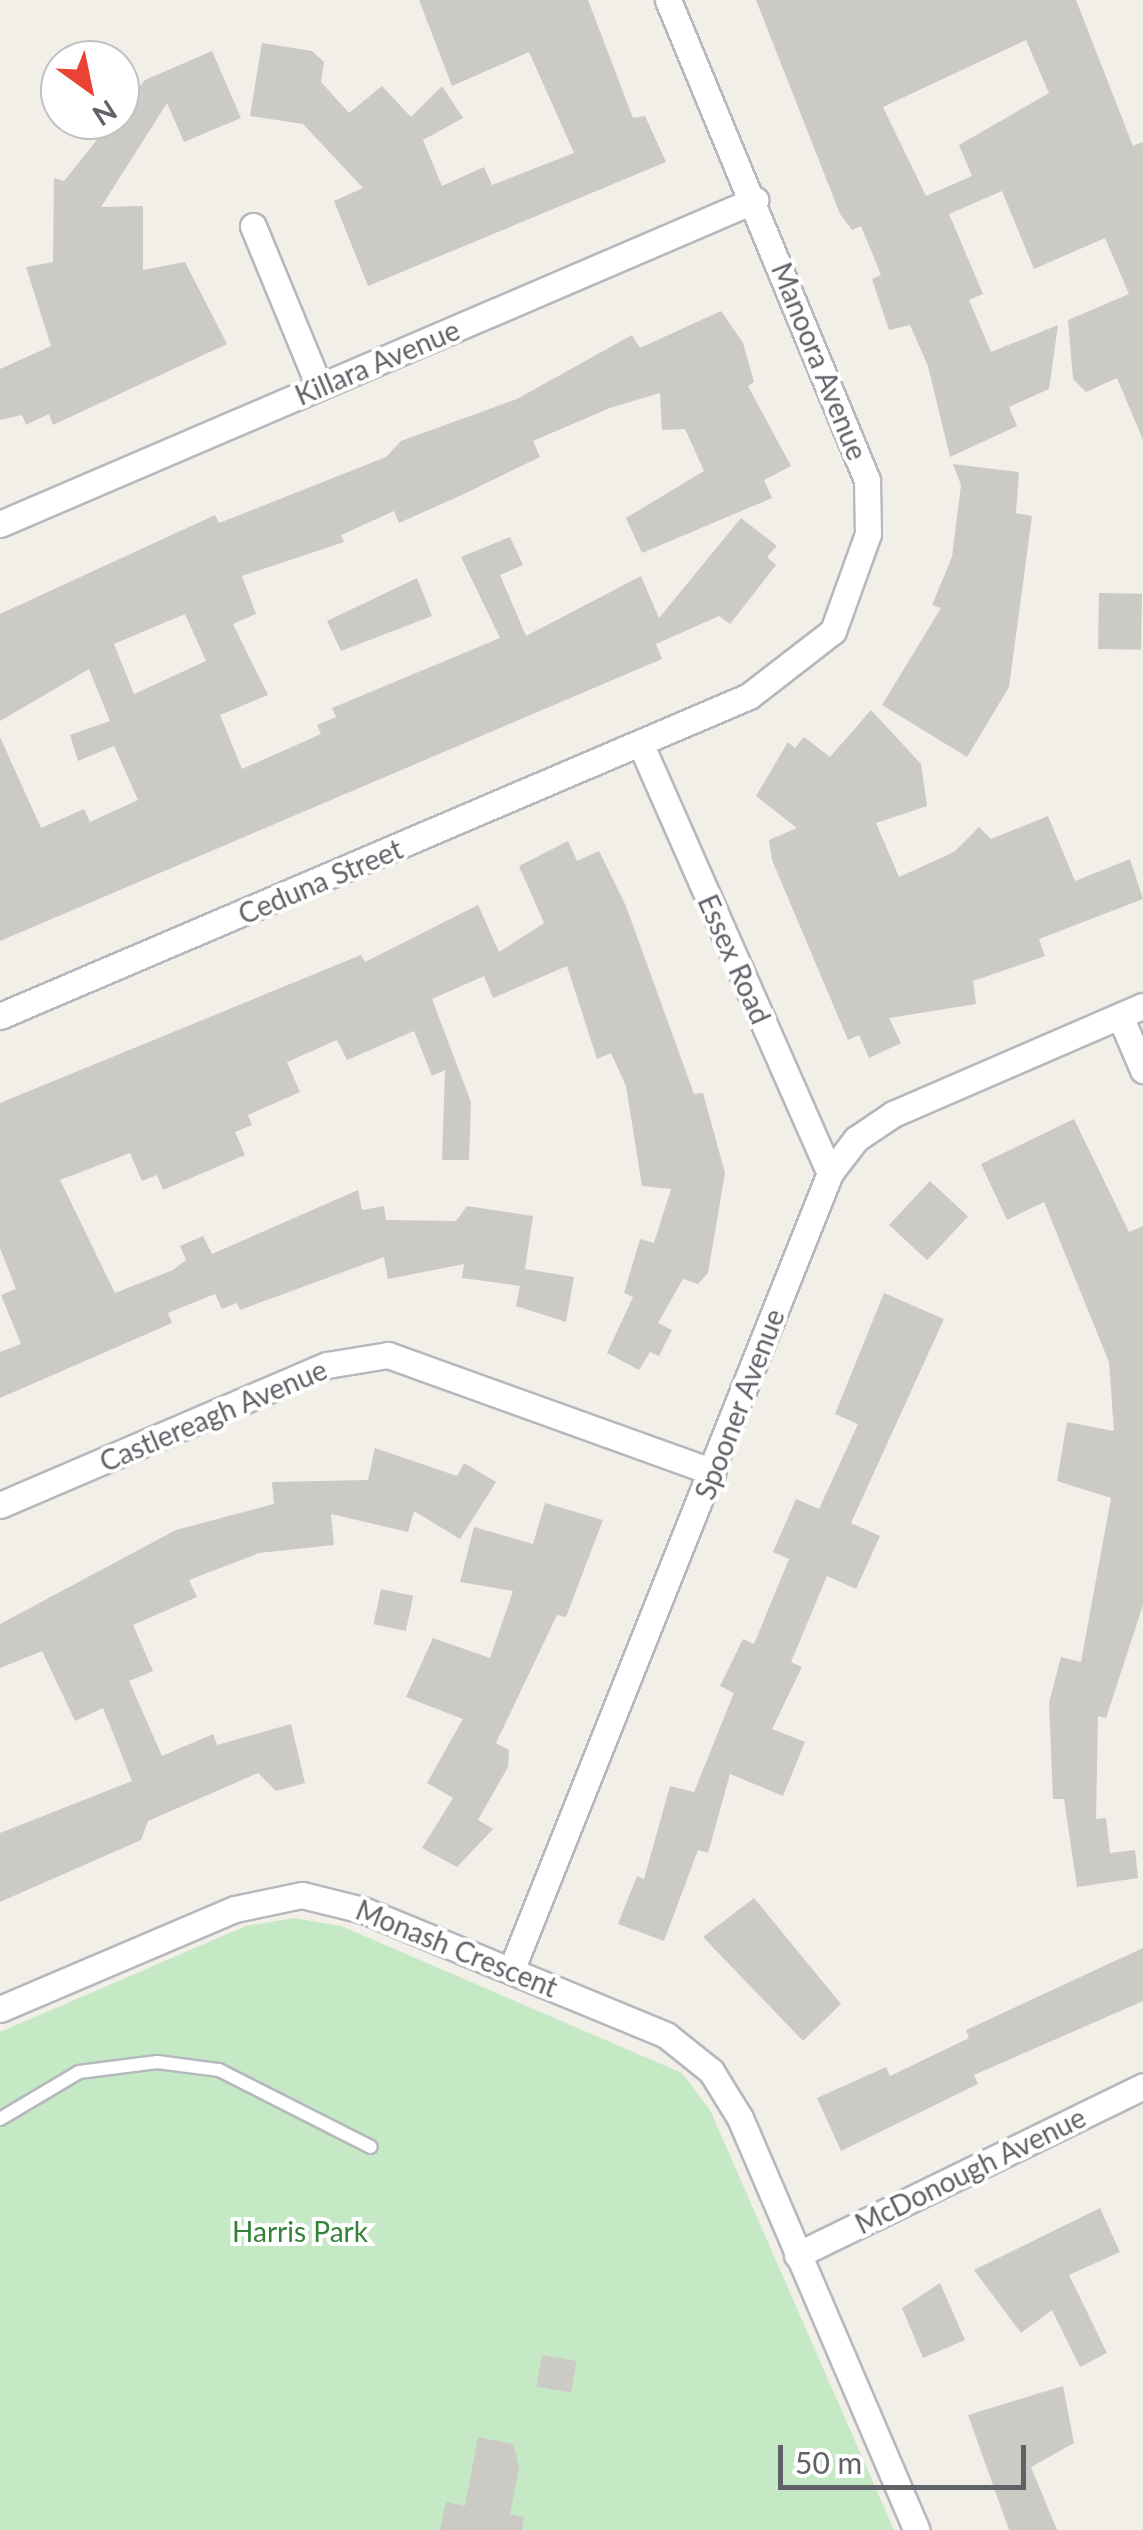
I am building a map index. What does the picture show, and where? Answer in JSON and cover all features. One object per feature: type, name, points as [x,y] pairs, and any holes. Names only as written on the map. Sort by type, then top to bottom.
[{"type":"street","name":"Manoora Avenue","points":[[640,745],[794,669],[833,631],[868,534],[867,480],[851,424],[668,0]]},
{"type":"street","name":"Killara Avenue","points":[[0,524],[755,200]]},
{"type":"street","points":[[253,226],[320,386]]},
{"type":"street","name":"Ceduna Street","points":[[0,1016],[640,745]]},
{"type":"street","name":"Essex Road","points":[[640,745],[830,1173]]},
{"type":"street","points":[[1131,1011],[1143,1070]]},
{"type":"street","name":"Spooner Avenue","points":[[512,1968],[830,1173],[856,1139],[893,1114],[1131,1011]]},
{"type":"street","name":"Castlereagh Avenue","points":[[0,1505],[326,1365],[388,1355],[713,1472]]},
{"type":"street","name":"Monash Crescent","points":[[0,2008],[234,1908],[302,1895],[512,1968],[666,2035],[701,2061],[740,2118],[917,2530]]},
{"type":"street","name":"McDonough Avenue","points":[[796,2255],[1143,2086]]},
{"type":"lane","points":[[0,2119],[79,2072],[157,2062],[219,2070],[371,2147]]},
{"type":"green space","name":"Harris Park","points":[[294,1918],[341,1926],[682,2073],[710,2110],[894,2530],[0,2530],[0,2032],[246,1926]]},
{"type":"building","points":[[419,0],[588,0],[633,118],[645,116],[666,162],[368,286],[334,201],[363,188],[303,124],[250,116],[262,43],[312,51],[324,62],[321,82],[349,113],[382,86],[411,117],[442,86],[463,118],[423,140],[442,186],[484,167],[492,185],[574,153],[529,52],[452,86]]},
{"type":"building","points":[[756,0],[1076,0],[1133,146],[1143,142],[1143,440],[1117,378],[1086,392],[1073,379],[1068,320],[1129,294],[1105,238],[1034,269],[1002,191],[949,214],[983,294],[969,300],[991,352],[1058,325],[1049,389],[1009,407],[1017,426],[950,457],[928,366],[910,325],[889,330],[872,279],[881,275],[861,226],[852,230],[840,214]],"holes":[[[1026,40],[1049,93],[959,145],[972,176],[926,196],[883,107]]]},
{"type":"building","points":[[212,51],[241,118],[184,142],[167,103],[101,207],[143,206],[143,270],[185,262],[227,344],[53,425],[49,414],[26,425],[22,415],[0,420],[0,369],[51,346],[26,267],[53,262],[54,178],[64,181],[97,140],[140,140],[140,86],[145,80]]},
{"type":"building","points":[[721,311],[743,343],[754,382],[748,386],[791,466],[764,480],[772,498],[642,553],[626,518],[704,471],[685,429],[662,430],[660,393],[610,408],[533,441],[540,457],[464,494],[399,523],[394,511],[341,535],[344,542],[242,576],[256,614],[233,624],[268,695],[220,715],[242,769],[321,734],[317,725],[336,717],[332,708],[500,638],[461,557],[510,537],[523,565],[500,575],[526,636],[641,576],[659,618],[741,518],[777,546],[767,557],[776,565],[730,624],[719,616],[656,644],[662,659],[0,941],[0,737],[41,828],[84,809],[90,822],[138,800],[114,746],[78,761],[70,735],[110,721],[89,669],[0,721],[0,614],[215,515],[219,523],[386,457],[401,441],[517,399],[632,335],[640,348]],"holes":[[[185,614],[206,661],[134,694],[114,644]]]},
{"type":"building","points":[[953,464],[1019,472],[1016,513],[1032,516],[1009,687],[967,757],[882,705],[941,608],[932,605],[952,557],[961,485]]},
{"type":"building","points":[[417,578],[432,616],[341,651],[327,621]]},
{"type":"building","points":[[1099,593],[1142,594],[1141,650],[1098,649]]},
{"type":"building","points":[[871,710],[921,764],[927,806],[876,823],[899,877],[954,852],[979,827],[991,839],[1048,816],[1075,881],[1130,859],[1143,899],[1039,939],[1045,956],[973,981],[976,1004],[889,1018],[901,1043],[869,1058],[859,1035],[848,1040],[772,860],[769,840],[797,828],[756,796],[788,742],[795,748],[804,737],[830,757]]},
{"type":"building","points":[[568,841],[577,861],[599,851],[626,906],[694,1094],[703,1093],[725,1173],[708,1273],[698,1284],[683,1279],[658,1323],[672,1330],[659,1356],[650,1352],[639,1370],[607,1353],[633,1297],[624,1293],[640,1239],[654,1243],[671,1189],[642,1186],[626,1086],[611,1053],[597,1059],[567,966],[493,998],[484,976],[432,999],[471,1102],[469,1160],[442,1160],[445,1070],[432,1076],[414,1031],[347,1060],[337,1040],[287,1062],[300,1092],[248,1115],[252,1125],[235,1132],[245,1155],[163,1190],[157,1175],[142,1181],[130,1153],[60,1180],[115,1293],[173,1270],[186,1260],[180,1246],[203,1236],[212,1254],[358,1190],[362,1210],[384,1206],[386,1220],[456,1221],[467,1206],[533,1216],[525,1269],[574,1277],[566,1322],[516,1306],[520,1286],[462,1278],[464,1264],[388,1279],[384,1257],[240,1310],[237,1303],[222,1309],[215,1294],[168,1313],[172,1323],[0,1398],[0,1352],[21,1344],[1,1295],[16,1289],[0,1248],[0,1103],[361,955],[365,962],[478,905],[499,952],[544,923],[519,866]]},
{"type":"building","points":[[1074,1119],[1129,1232],[1143,1226],[1143,1605],[1106,1718],[1098,1716],[1096,1819],[1106,1818],[1110,1853],[1135,1850],[1138,1878],[1077,1887],[1064,1799],[1053,1799],[1049,1703],[1061,1657],[1081,1662],[1111,1498],[1057,1481],[1067,1422],[1114,1431],[1109,1362],[1044,1202],[1007,1220],[981,1164]]},
{"type":"building","points":[[930,1181],[968,1216],[927,1260],[889,1225]]},
{"type":"building","points":[[884,1293],[944,1319],[851,1523],[880,1536],[856,1589],[827,1576],[791,1662],[802,1667],[772,1729],[805,1742],[783,1796],[730,1774],[708,1853],[698,1850],[664,1941],[618,1924],[637,1876],[644,1879],[670,1786],[694,1792],[734,1693],[720,1686],[743,1639],[754,1644],[789,1559],[773,1552],[796,1499],[819,1509],[858,1424],[835,1414]]},
{"type":"building","points":[[375,1448],[457,1476],[464,1463],[496,1482],[460,1539],[414,1511],[408,1532],[331,1514],[334,1545],[259,1553],[189,1580],[197,1597],[133,1625],[153,1671],[129,1681],[162,1756],[213,1734],[217,1745],[291,1724],[305,1783],[276,1791],[258,1773],[148,1821],[141,1840],[0,1902],[0,1833],[132,1781],[103,1708],[75,1721],[42,1651],[0,1668],[0,1624],[176,1530],[274,1504],[272,1482],[368,1480]]},
{"type":"building","points":[[545,1503],[603,1520],[566,1617],[557,1615],[496,1743],[509,1750],[508,1767],[478,1820],[493,1829],[457,1867],[422,1848],[453,1798],[427,1783],[463,1719],[406,1697],[433,1638],[490,1658],[513,1591],[460,1582],[474,1527],[533,1544]]},
{"type":"building","points":[[381,1589],[413,1596],[406,1631],[374,1624]]},
{"type":"building","points":[[754,1898],[841,2004],[803,2041],[703,1937]]},
{"type":"building","points":[[1143,1948],[1143,2001],[974,2075],[978,2084],[841,2151],[817,2098],[886,2067],[890,2076],[969,2038],[966,2030]]},
{"type":"building","points":[[1100,2208],[1120,2252],[1069,2275],[1107,2353],[1080,2367],[1052,2310],[1021,2333],[974,2270]]},
{"type":"building","points":[[940,2283],[965,2340],[923,2358],[902,2308]]},
{"type":"building","points":[[542,2355],[576,2361],[571,2393],[536,2387]]},
{"type":"building","points":[[1063,2386],[1074,2443],[1031,2467],[1057,2530],[1009,2530],[968,2415]]},
{"type":"building","points":[[478,2437],[513,2444],[519,2468],[510,2514],[524,2517],[522,2530],[440,2530],[446,2502],[465,2506]]}]
